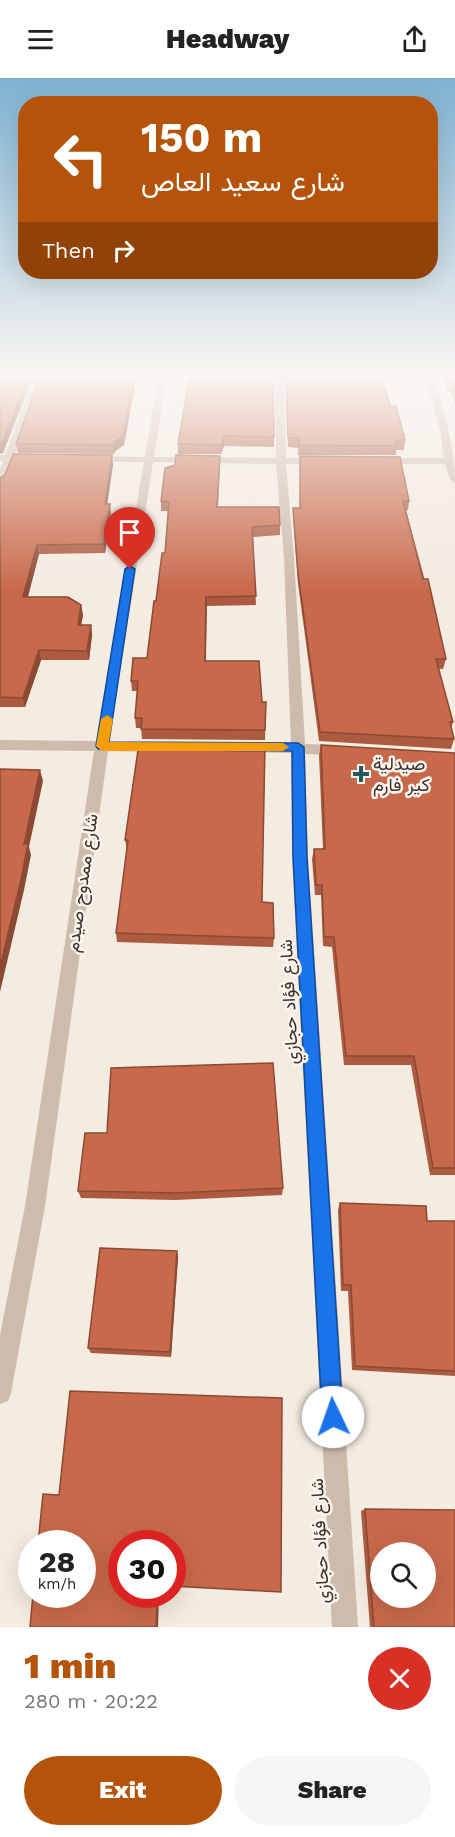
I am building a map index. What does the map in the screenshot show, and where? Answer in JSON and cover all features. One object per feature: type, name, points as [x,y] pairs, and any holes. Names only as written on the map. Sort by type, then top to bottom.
[{"type":"street","name":"شارع ممدوح صيدم","points":[[0,1393],[35,1206],[102,746],[150,446]]},
{"type":"street","name":"شارع فؤاد حجازي","points":[[281,446],[289,558],[298,747],[300,857],[345,1627]]},
{"type":"street","points":[[449,446],[455,480]]},
{"type":"street","points":[[0,483],[4,458],[43,458]]},
{"type":"street","points":[[78,459],[326,461]]},
{"type":"street","points":[[371,461],[452,461]]},
{"type":"street","points":[[0,745],[171,747]]},
{"type":"street","points":[[229,747],[298,747],[355,751]]},
{"type":"building","points":[[13,454],[112,455],[105,504],[110,504],[104,544],[37,545],[23,597],[68,597],[81,605],[78,625],[91,625],[87,651],[39,650],[23,698],[0,697],[0,478],[5,475]]},
{"type":"building","points":[[176,455],[220,456],[217,507],[279,507],[280,525],[252,527],[256,596],[206,597],[205,661],[259,661],[262,702],[266,702],[265,730],[141,729],[142,718],[135,718],[138,681],[131,681],[133,658],[147,658],[162,553],[165,553],[169,502],[161,501],[165,468],[175,465]]},
{"type":"building","points":[[300,456],[400,457],[409,501],[403,501],[423,579],[428,579],[446,659],[436,659],[453,722],[450,722],[454,739],[320,732],[298,574],[293,508],[300,508]]},
{"type":"building","points":[[139,743],[265,744],[262,902],[273,903],[274,938],[116,933],[128,840],[125,840]]},
{"type":"building","points":[[321,745],[455,753],[455,1168],[433,1168],[414,1056],[346,1056],[334,937],[324,937],[322,885],[316,885],[314,849],[325,849]]},
{"type":"building","points":[[0,769],[40,770],[24,844],[28,844],[21,880],[0,967]]},
{"type":"building","points":[[273,1063],[283,1188],[175,1193],[78,1191],[85,1133],[107,1133],[111,1068]]},
{"type":"building","points":[[340,1203],[426,1206],[427,1221],[455,1221],[455,1371],[355,1366],[351,1285],[343,1285]]},
{"type":"building","points":[[100,1248],[177,1251],[170,1352],[88,1348]]},
{"type":"building","points":[[70,1391],[282,1398],[281,1592],[186,1587],[186,1530],[108,1530],[108,1608],[157,1608],[156,1627],[30,1627],[32,1608],[96,1608],[96,1530],[39,1530],[43,1494],[59,1495]]},
{"type":"building","points":[[365,1509],[455,1510],[455,1627],[374,1627],[373,1608],[436,1608],[436,1542],[370,1542],[370,1575]]},
{"type":"slow traffic","points":[[107,719],[102,746],[283,747]]},
{"type":"place","name":"صيدلية كير فارم","points":[[361,774]]},
{"type":"route","points":[[130,569],[102,746],[298,747],[300,857],[333,1417]]}]
